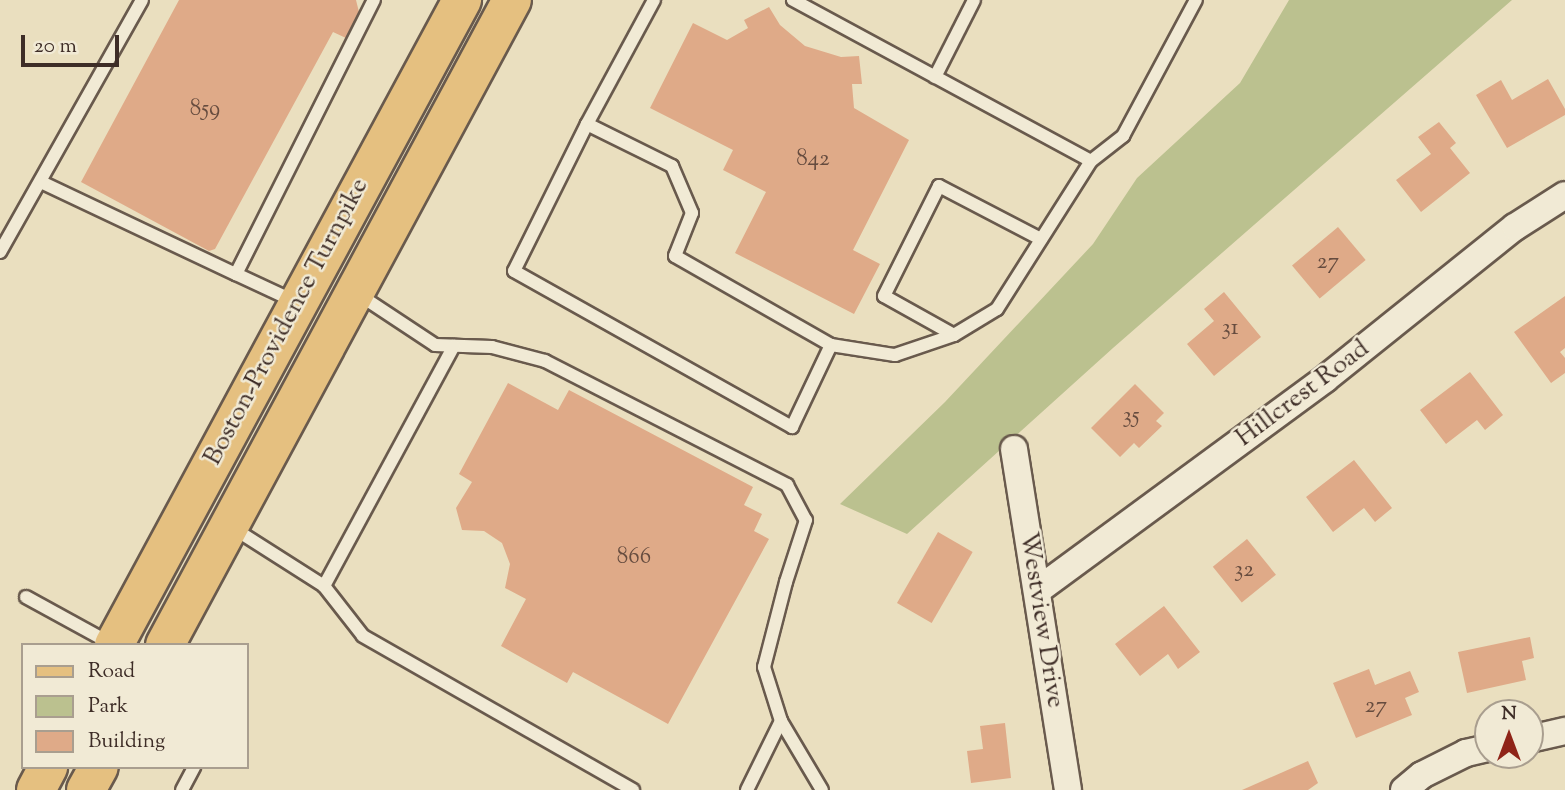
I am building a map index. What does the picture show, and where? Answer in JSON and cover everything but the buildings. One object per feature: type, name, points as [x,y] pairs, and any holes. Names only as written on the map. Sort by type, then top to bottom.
[{"type":"main road","name":"Boston-Providence Turnpike","points":[[115,643],[462,0]]},
{"type":"main road","name":"Boston-Providence Turnpike","points":[[166,643],[512,0]]},
{"type":"main road","points":[[36,790],[47,769]]},
{"type":"main road","points":[[86,790],[98,769]]},
{"type":"street","name":"Hillcrest Road","points":[[1038,590],[1325,379],[1515,227],[1565,195]]},
{"type":"street","name":"Westview Drive","points":[[1014,449],[1068,790]]},
{"type":"street","points":[[1544,736],[1565,732]]},
{"type":"street","points":[[1404,790],[1422,775],[1474,751]]},
{"type":"lane","points":[[0,252],[142,0]]},
{"type":"lane","points":[[236,274],[261,219],[374,0]]},
{"type":"lane","points":[[654,0],[587,124],[514,271],[792,427],[831,345]]},
{"type":"lane","points":[[793,0],[1091,161]]},
{"type":"lane","points":[[935,77],[974,0]]},
{"type":"lane","points":[[587,124],[672,166],[692,213],[675,256],[831,345],[895,355],[954,335],[996,309],[1091,161],[1123,136],[1196,0]]},
{"type":"lane","points":[[41,182],[298,302]]},
{"type":"lane","points":[[954,335],[884,296],[939,186],[1041,239]]},
{"type":"lane","points":[[355,292],[435,345],[492,347],[545,362],[787,485],[806,520],[786,582],[764,667],[781,721],[822,790]]},
{"type":"lane","points":[[324,586],[454,346]]},
{"type":"lane","points":[[229,525],[324,586],[363,636],[633,790]]},
{"type":"lane","points":[[26,597],[110,643]]},
{"type":"lane","points":[[747,790],[781,721]]},
{"type":"lane","points":[[182,790],[193,769]]},
{"type":"green space","points":[[1289,0],[1512,0],[1113,348],[907,534],[840,504],[945,402],[1093,244],[1137,178],[1240,83]]}]
